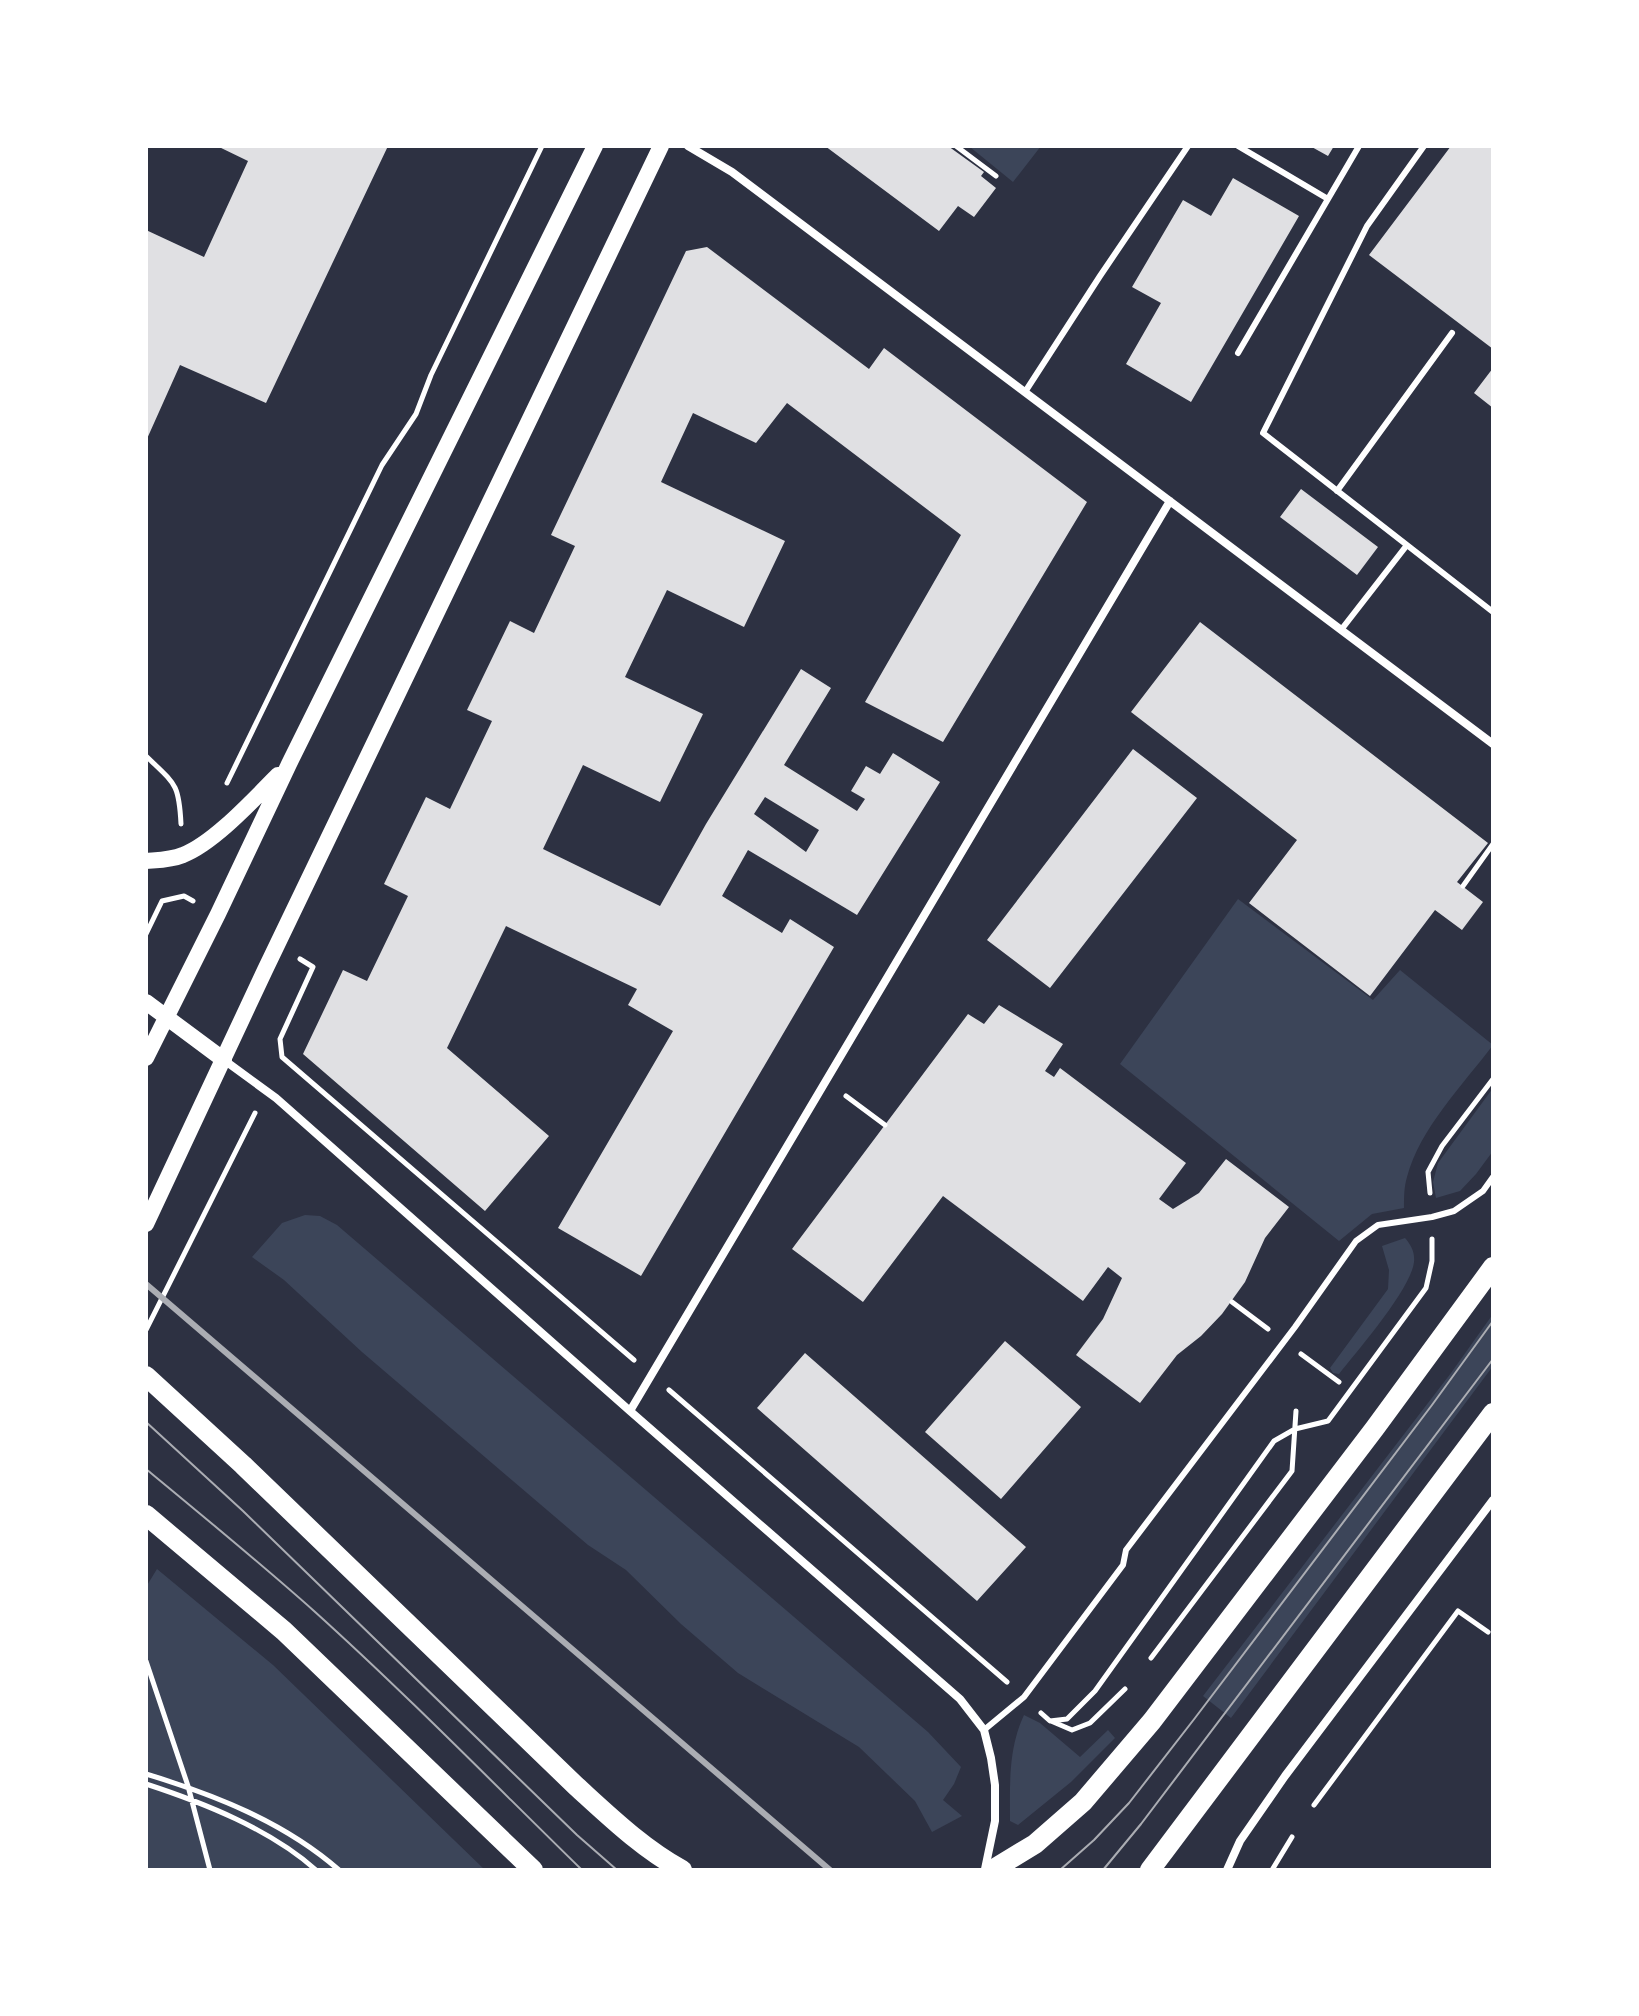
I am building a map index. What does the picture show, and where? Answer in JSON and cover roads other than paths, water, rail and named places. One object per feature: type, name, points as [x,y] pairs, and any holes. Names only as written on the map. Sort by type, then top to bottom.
[{"type":"main road","points":[[146,1058],[595,146]]},
{"type":"main road","points":[[146,1224],[661,146]]},
{"type":"main road","points":[[146,861],[187,854],[244,809],[289,764]]},
{"type":"main road","points":[[146,1002],[224,1060]]},
{"type":"main road","points":[[992,1870],[1035,1844],[1083,1802],[1152,1721],[1493,1267]]},
{"type":"main road","points":[[146,1376],[243,1465],[576,1786],[624,1830],[682,1870]]},
{"type":"main road","points":[[1157,1862],[1493,1413]]},
{"type":"main road","points":[[146,1515],[284,1631],[533,1870]]},
{"type":"street","points":[[688,146],[732,172],[1493,744]]},
{"type":"street","points":[[630,1411],[1170,501]]},
{"type":"street","points":[[224,1060],[265,1090],[422,1226],[960,1699],[984,1730],[995,1785],[995,1821],[984,1870]]},
{"type":"street","points":[[1227,1870],[1240,1841],[1285,1776],[1493,1500]]},
{"type":"lane","points":[[1025,392],[1188,146]]},
{"type":"lane","points":[[1238,146],[1328,199]]},
{"type":"lane","points":[[1238,353],[1359,146]]},
{"type":"lane","points":[[1424,146],[1367,226],[1263,433],[1493,612]]},
{"type":"lane","points":[[1337,491],[1452,333]]},
{"type":"lane","points":[[1341,630],[1407,545]]},
{"type":"lane","points":[[984,1730],[1024,1697],[1123,1565],[1126,1550],[1356,1241],[1378,1225],[1454,1211],[1483,1191],[1493,1177]]},
{"type":"tram line","points":[[1060,1870],[1129,1803],[1493,1321]]},
{"type":"tram line","points":[[1103,1870],[1493,1359]]},
{"type":"tram line","points":[[146,1422],[617,1870]]},
{"type":"tram line","points":[[146,1469],[348,1642],[582,1870]]},
{"type":"railway","points":[[146,1284],[830,1870]]}]
